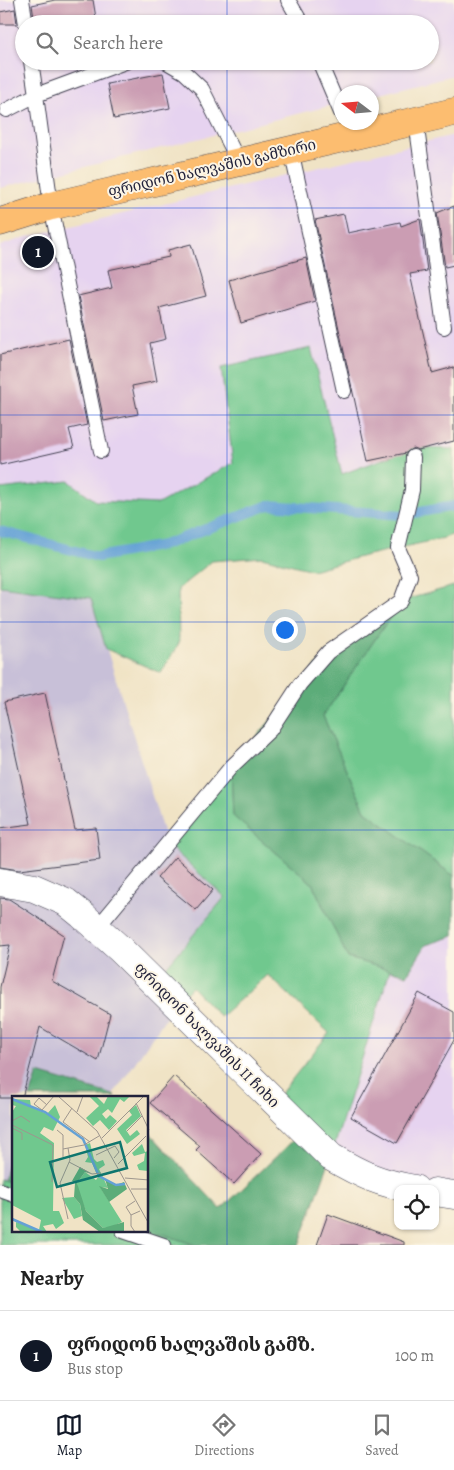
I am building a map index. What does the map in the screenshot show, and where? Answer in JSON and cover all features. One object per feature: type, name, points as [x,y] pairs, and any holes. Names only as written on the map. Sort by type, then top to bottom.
[{"type":"highway","name":"ფრიდონ ხალვაშის გამზირი","points":[[379,123],[416,121],[454,112]]},
{"type":"highway","name":"ფრიდონ ხალვაშის გამზირი","points":[[0,222],[51,206],[292,150],[334,130]]},
{"type":"street","name":"ფრიდონ ხალვაშის II ჩიხი","points":[[0,882],[34,888],[66,902],[98,928],[331,1157],[362,1175],[394,1185]]},
{"type":"street","points":[[439,1193],[454,1195]]},
{"type":"lane","points":[[22,0],[24,15]]},
{"type":"lane","points":[[288,0],[297,15]]},
{"type":"lane","points":[[32,70],[51,206],[101,451]]},
{"type":"lane","points":[[7,110],[36,95],[104,70]]},
{"type":"lane","points":[[180,70],[202,89],[238,162]]},
{"type":"lane","points":[[323,70],[334,98]]},
{"type":"lane","points":[[416,121],[444,327]]},
{"type":"lane","points":[[292,150],[344,391]]},
{"type":"lane","points":[[98,928],[230,767],[270,730],[300,684],[328,652],[401,601],[410,576],[398,548],[412,490],[412,457]]},
{"type":"lane","points":[[0,1190],[12,1194]]},
{"type":"lane","points":[[126,1232],[164,1245]]},
{"type":"shaded area","points":[[0,0],[454,0],[454,75],[379,94],[379,85],[334,85],[334,105],[0,188]]},
{"type":"shaded area","points":[[454,135],[454,449],[413,448],[342,475],[311,348],[222,368],[233,463],[158,504],[96,501],[68,481],[0,489],[0,246],[26,237]]},
{"type":"shaded area","points":[[0,586],[91,598],[167,844],[225,897],[154,982],[175,1004],[113,1095],[38,1073],[30,1096],[12,1096],[12,1153],[3,1180],[0,1179]]},
{"type":"shaded area","points":[[454,936],[454,1195],[439,1190],[439,1185],[422,1185],[331,1157],[390,970],[407,975],[426,945]]},
{"type":"green space","points":[[311,348],[342,474],[413,448],[454,449],[454,534],[312,570],[262,557],[212,561],[178,589],[179,643],[161,673],[106,649],[91,598],[0,586],[0,489],[69,481],[96,501],[158,504],[233,463],[221,368]]},
{"type":"green space","points":[[454,586],[454,876],[365,811],[323,716],[401,601]]},
{"type":"green space","points":[[401,601],[323,716],[365,811],[454,876],[454,936],[426,945],[407,975],[348,958],[312,883],[233,816],[231,767],[328,652]]},
{"type":"green space","points":[[231,767],[233,816],[312,883],[348,958],[390,970],[331,1157],[274,1102],[329,1033],[268,975],[220,1017],[192,987],[175,1004],[153,983],[225,897],[167,844]]},
{"type":"green space","points":[[38,1073],[114,1096],[30,1096]]},
{"type":"green space","points":[[304,1130],[331,1157],[299,1245],[195,1245],[149,1229],[149,1132],[221,1209]]},
{"type":"green space","points":[[12,1153],[12,1183],[3,1180]]},
{"type":"green space","points":[[0,1179],[12,1183],[12,1232],[149,1232],[149,1229],[195,1245],[0,1245]]},
{"type":"building","points":[[55,0],[93,0],[96,15],[34,15],[32,5]]},
{"type":"building","points":[[15,9],[15,24],[0,24],[0,12]]},
{"type":"building","points":[[163,73],[170,108],[114,119],[107,84]]},
{"type":"building","points":[[454,206],[454,265],[445,267],[437,213]]},
{"type":"building","points":[[344,214],[348,233],[400,222],[401,226],[420,219],[427,271],[410,274],[432,373],[454,367],[454,441],[418,450],[413,448],[406,453],[368,461],[315,220]]},
{"type":"building","points":[[191,244],[206,296],[159,308],[166,339],[150,343],[157,381],[132,386],[138,414],[104,421],[78,296],[112,288],[108,270],[169,257],[168,250]]},
{"type":"building","points":[[306,258],[315,301],[241,323],[229,280]]},
{"type":"building","points":[[69,339],[87,425],[69,429],[74,448],[0,465],[0,355]]},
{"type":"building","points":[[45,693],[75,830],[96,828],[100,860],[19,870],[0,867],[0,828],[31,824],[4,702]]},
{"type":"building","points":[[175,857],[213,890],[196,910],[157,878]]},
{"type":"building","points":[[0,898],[9,899],[64,935],[52,981],[110,1014],[98,1061],[40,1027],[23,1096],[12,1096],[12,1098],[0,1098],[0,987],[10,945],[0,946]]},
{"type":"building","points":[[419,993],[454,1012],[454,1040],[397,1143],[351,1117]]},
{"type":"building","points":[[174,1076],[261,1154],[234,1184],[196,1150],[200,1146],[150,1103]]},
{"type":"building","points":[[328,1214],[404,1242],[404,1245],[317,1245]]},
{"type":"waterway","points":[[0,531],[98,557],[164,545],[269,505],[403,515],[454,506]]},
{"type":"place","name":"ფრიდონ ხალვაშის გამზ.","points":[[38,252]]}]
